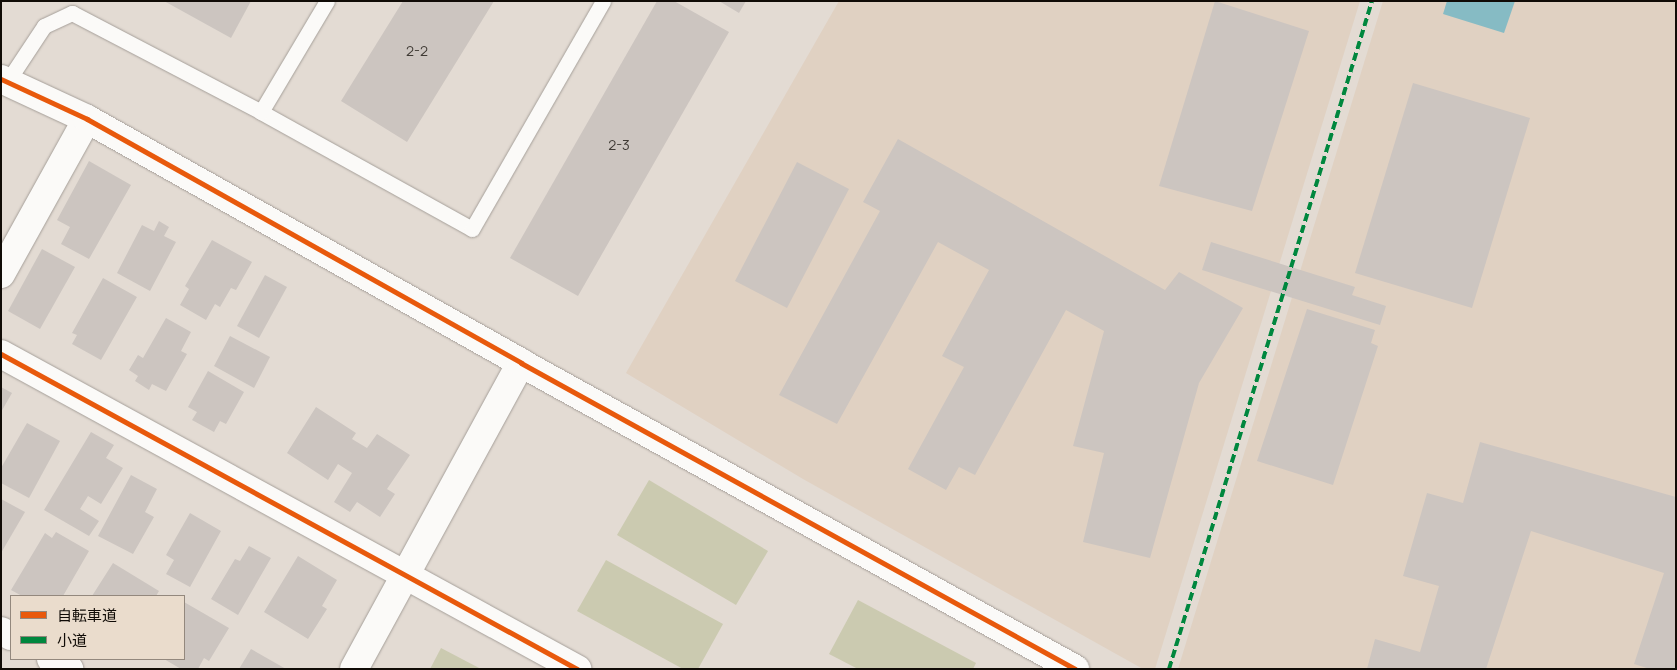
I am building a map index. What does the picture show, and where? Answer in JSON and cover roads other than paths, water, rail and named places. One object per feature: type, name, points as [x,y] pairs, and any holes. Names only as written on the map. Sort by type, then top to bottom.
[{"type":"street","points":[[4,80],[88,119],[521,363],[1075,669]]},
{"type":"street","points":[[1,274],[88,119]]},
{"type":"street","points":[[1,354],[406,574],[576,669]]},
{"type":"street","points":[[354,669],[521,363]]},
{"type":"street","points":[[53,660],[69,669]]},
{"type":"lane","points":[[261,112],[327,1]]},
{"type":"lane","points":[[4,80],[44,26],[72,13],[261,112],[472,229],[603,1]]},
{"type":"water","points":[[1447,1],[1515,1],[1504,33],[1443,14]]}]
